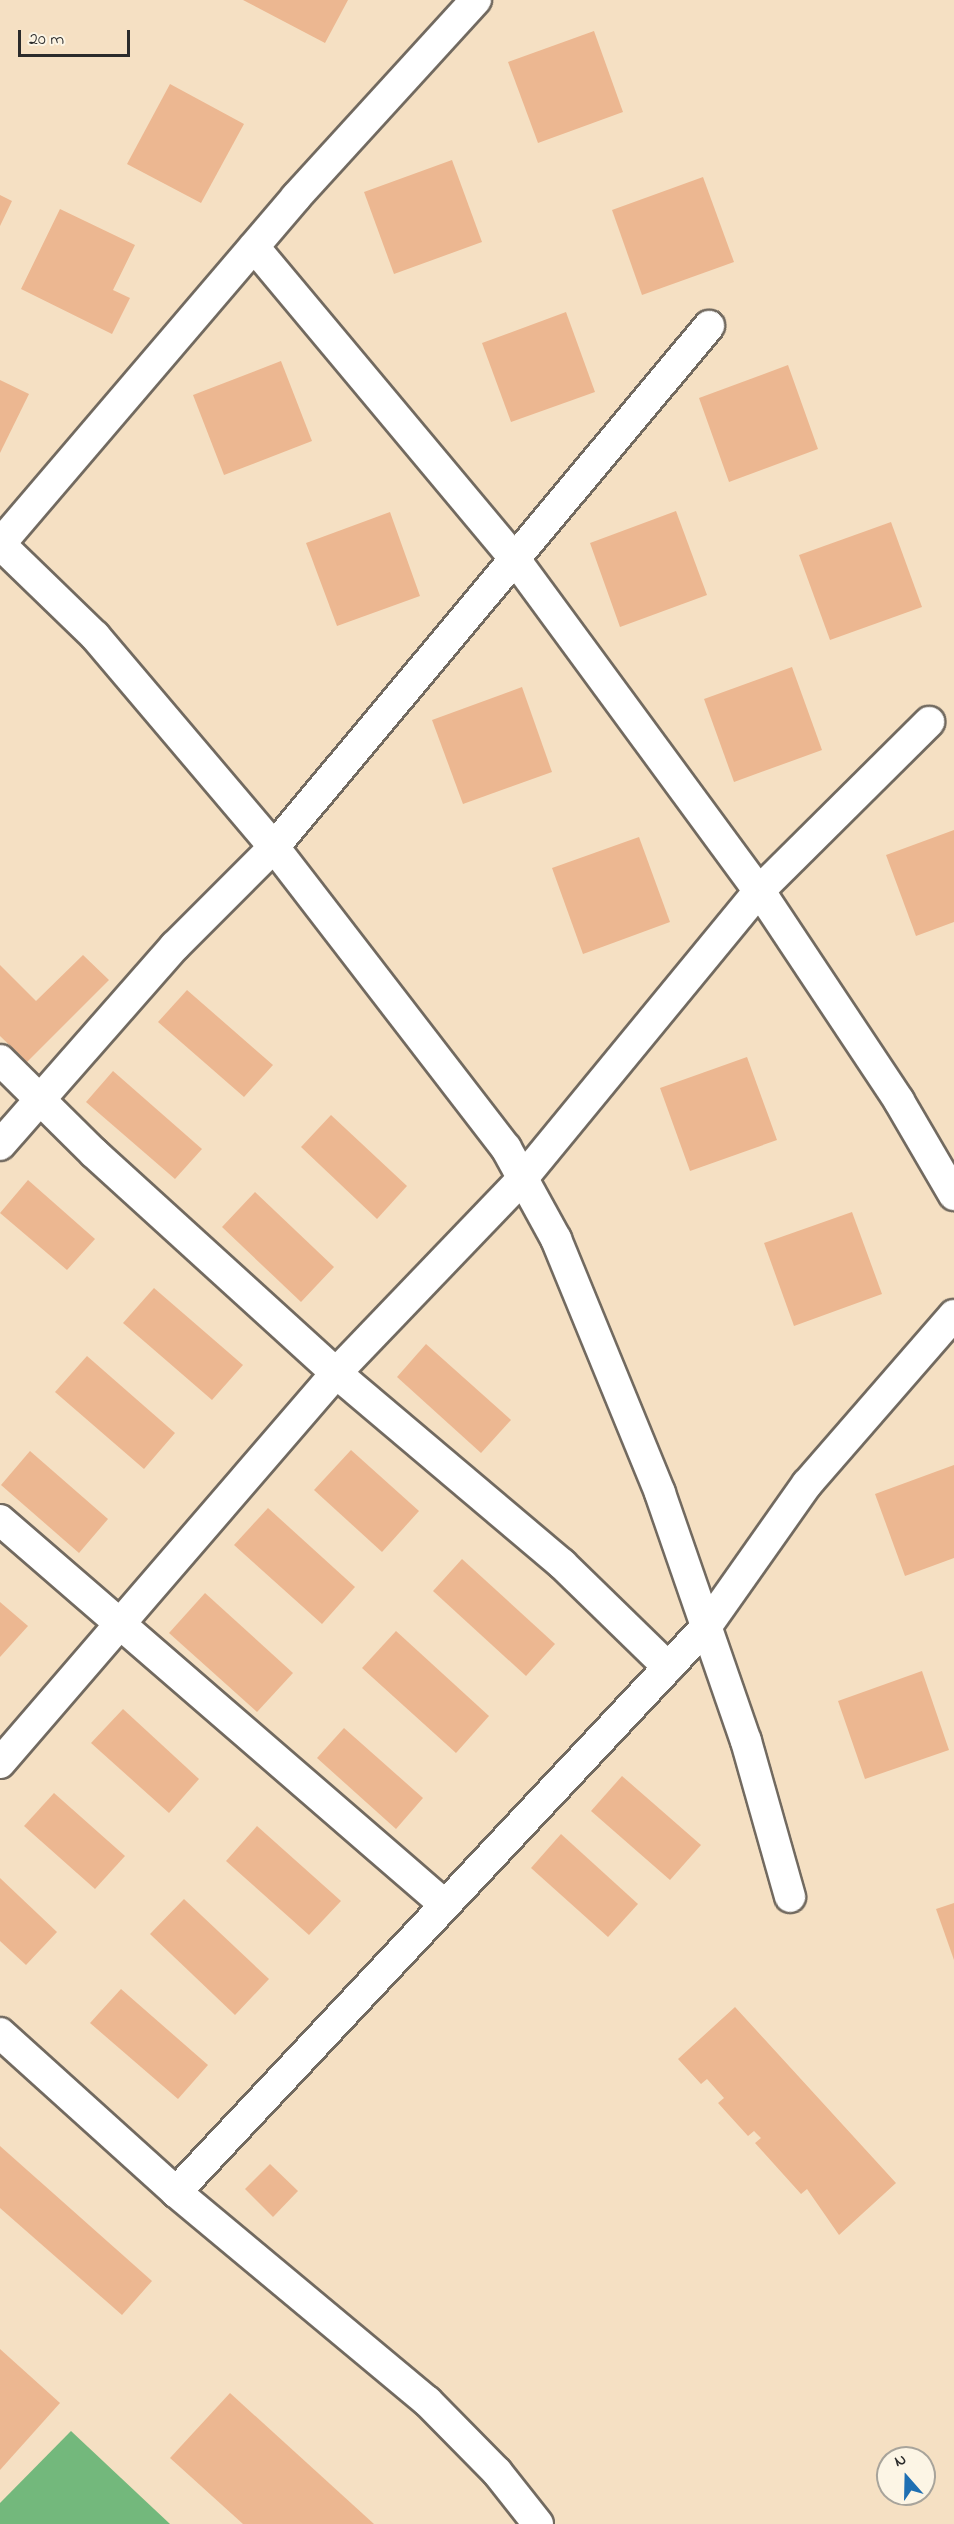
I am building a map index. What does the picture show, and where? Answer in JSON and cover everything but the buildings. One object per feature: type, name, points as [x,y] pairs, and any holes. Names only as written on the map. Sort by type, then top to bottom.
[{"type":"street","points":[[476,0],[254,247],[0,544],[94,636],[274,847],[506,1148],[556,1239],[651,1471],[746,1741],[790,1897]]},
{"type":"street","points":[[254,247],[517,562],[759,891],[899,1101],[954,1196]]},
{"type":"street","points":[[0,1145],[39,1097],[274,847],[517,562],[709,326]]},
{"type":"street","points":[[0,1762],[336,1373],[523,1178],[759,891],[929,722]]},
{"type":"street","points":[[0,1060],[336,1373],[562,1564],[668,1667]]},
{"type":"street","points":[[176,2192],[706,1627],[807,1484],[954,1315]]},
{"type":"street","points":[[0,1520],[445,1905]]},
{"type":"street","points":[[0,2033],[176,2192],[427,2401],[496,2472],[538,2524]]},
{"type":"green space","points":[[71,2431],[170,2524],[0,2524],[0,2503]]}]
